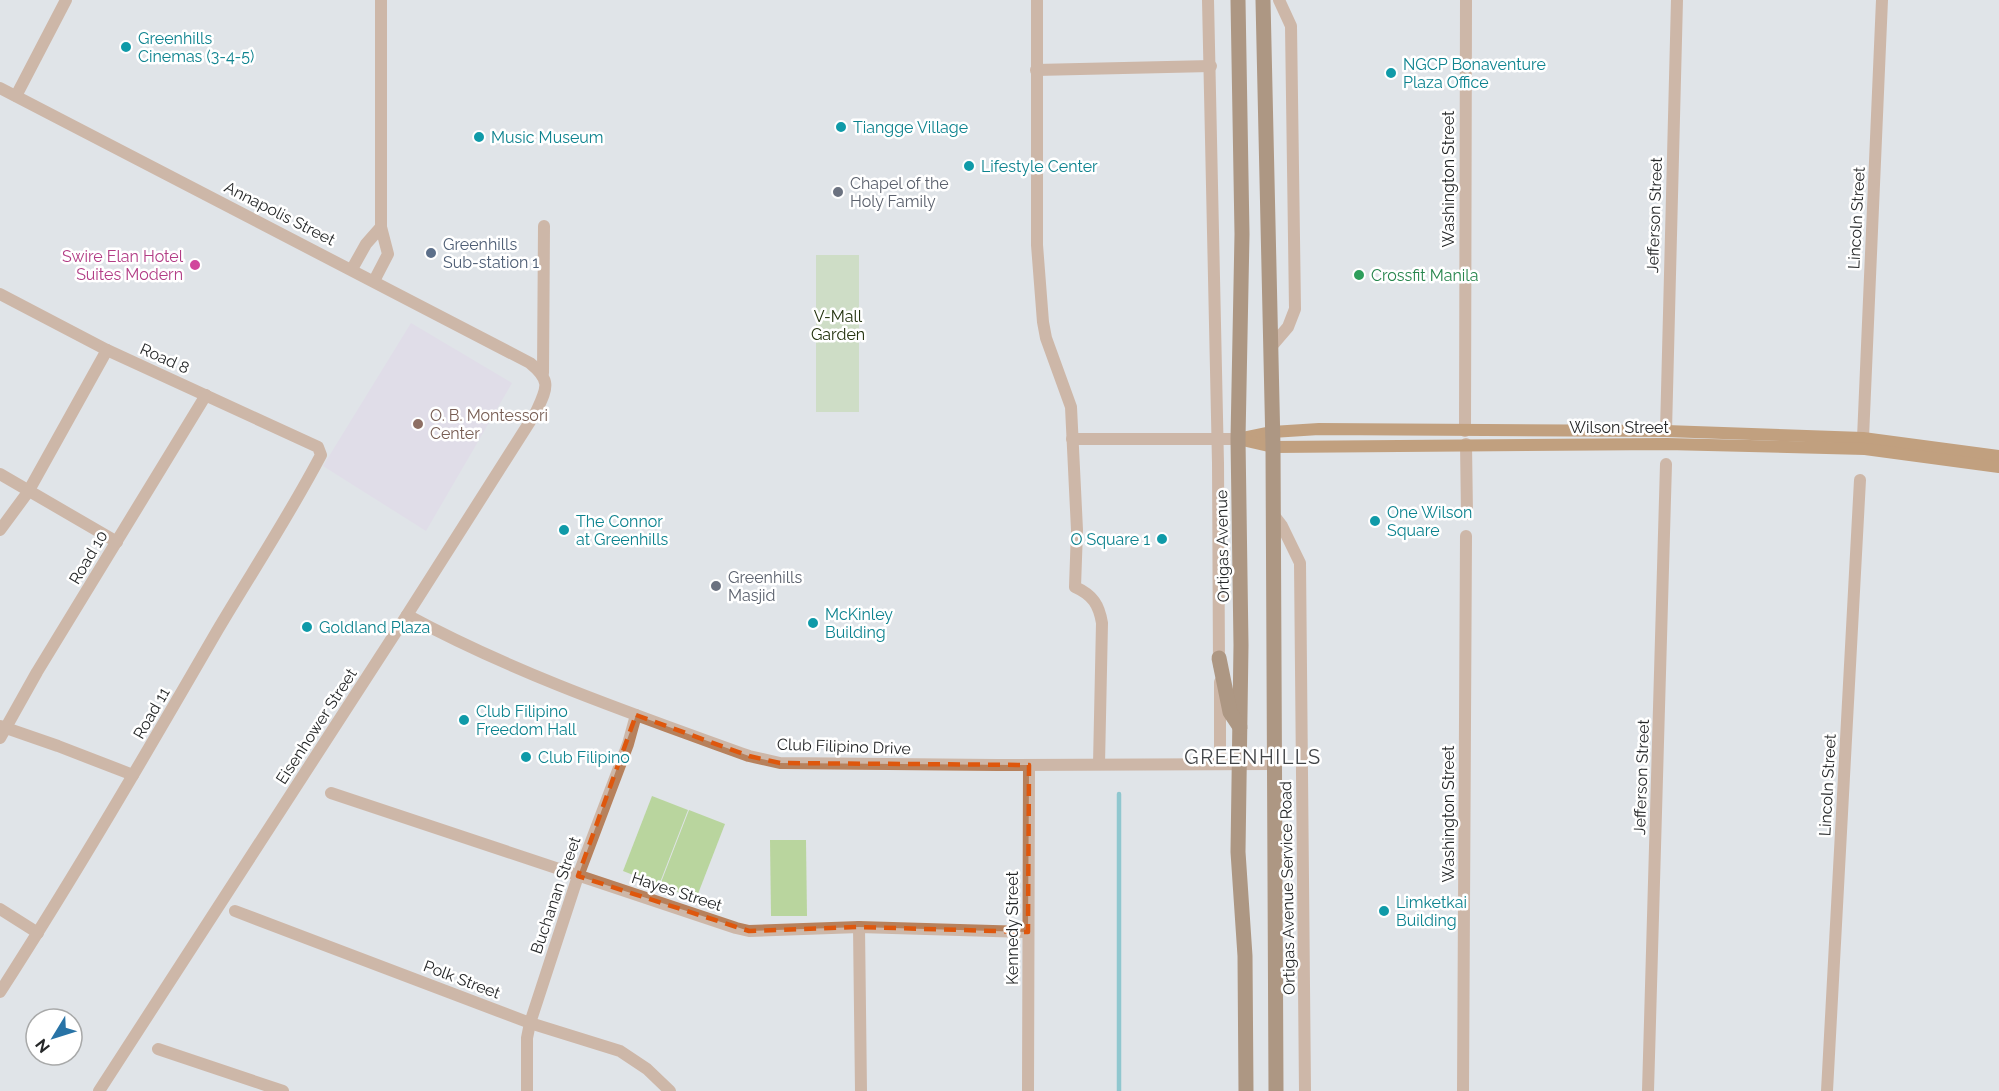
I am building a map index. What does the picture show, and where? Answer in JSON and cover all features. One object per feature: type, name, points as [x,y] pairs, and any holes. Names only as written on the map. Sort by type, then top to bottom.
[{"type":"main road","name":"Ortigas Avenue","points":[[1238,0],[1242,234],[1238,439],[1241,504],[1238,852],[1245,956],[1246,1091]]},
{"type":"main road","points":[[1263,0],[1273,439],[1276,1091]]},
{"type":"main road","name":"Wilson Street","points":[[1273,439],[1319,429],[1666,431],[1863,438],[1999,456]]},
{"type":"main road","name":"Wilson Street","points":[[1238,439],[1466,444],[1667,444],[1865,449],[1999,467]]},
{"type":"main road","points":[[1220,658],[1230,712],[1240,727]]},
{"type":"street","points":[[16,96],[66,0]]},
{"type":"street","points":[[374,280],[388,254],[381,227],[381,0]]},
{"type":"street","points":[[1037,0],[1037,245],[1042,322],[1071,406],[1077,530],[1076,587],[1089,594],[1096,602],[1102,623],[1099,764]]},
{"type":"street","points":[[1209,0],[1220,764]]},
{"type":"street","points":[[1270,348],[1288,327],[1295,309],[1291,26],[1279,0]]},
{"type":"street","name":"Washington Street","points":[[1465,431],[1466,0]]},
{"type":"street","name":"Jefferson Street","points":[[1666,431],[1677,0]]},
{"type":"street","name":"Lincoln Street","points":[[1863,438],[1882,0]]},
{"type":"street","points":[[1036,70],[1211,66]]},
{"type":"street","name":"Annapolis Street","points":[[0,88],[374,280],[531,363],[543,373]]},
{"type":"street","name":"Eisenhower Street","points":[[99,1091],[536,412],[546,386],[543,373],[544,226]]},
{"type":"street","points":[[352,269],[366,244],[381,227]]},
{"type":"street","name":"Road 8","points":[[0,294],[107,350],[318,447]]},
{"type":"street","points":[[522,359],[534,351],[543,325]]},
{"type":"street","points":[[0,530],[28,492],[107,350]]},
{"type":"street","name":"Road 10","points":[[2,731],[206,395]]},
{"type":"street","name":"Wilson Street","points":[[1072,439],[1238,439]]},
{"type":"street","points":[[1466,444],[1467,514]]},
{"type":"street","name":"Road 11","points":[[0,992],[133,776],[238,595],[296,504],[321,455],[318,447]]},
{"type":"street","name":"Jefferson Street","points":[[1648,1091],[1666,464]]},
{"type":"street","points":[[0,474],[117,542]]},
{"type":"street","name":"Lincoln Street","points":[[1827,1091],[1860,480]]},
{"type":"street","name":"Ortigas Avenue Service Road","points":[[1272,513],[1282,526],[1300,563],[1305,1091]]},
{"type":"street","name":"Washington Street","points":[[1463,1091],[1466,536]]},
{"type":"street","name":"Club Filipino Drive","points":[[407,615],[450,639],[554,684],[749,756],[780,763],[1274,764]]},
{"type":"street","name":"Buchanan Street","points":[[527,1091],[527,1038],[530,1023],[578,876],[628,744],[636,715]]},
{"type":"street","points":[[2,731],[58,746],[133,776]]},
{"type":"street","name":"Kennedy Street","points":[[1028,1091],[1029,765]]},
{"type":"street","name":"Hayes Street","points":[[331,793],[749,931],[859,927],[1028,932]]},
{"type":"street","points":[[0,909],[38,933]]},
{"type":"street","name":"Polk Street","points":[[235,911],[530,1023],[620,1051],[647,1069],[670,1091]]},
{"type":"street","points":[[859,927],[861,1091]]},
{"type":"street","points":[[158,1048],[284,1091]]},
{"type":"highlighted area","points":[[636,715],[749,756],[780,763],[1029,765],[1028,932],[859,927],[749,931],[578,876]]},
{"type":"shaded area","name":"O. B. Montessori Center","points":[[411,323],[512,383],[426,531],[323,466]]},
{"type":"green space","name":"V-Mall Garden","points":[[816,255],[859,255],[859,412],[816,412]]},
{"type":"green space","points":[[652,796],[688,810],[659,885],[623,871]]},
{"type":"green space","points":[[689,810],[725,824],[696,899],[660,885]]},
{"type":"green space","points":[[770,840],[806,840],[807,916],[771,916]]},
{"type":"waterway","points":[[1119,794],[1119,1091]]},
{"type":"place","name":"Greenhills Cinemas (3-4-5)","points":[[126,47]]},
{"type":"place","name":"NGCP Bonaventure Plaza Office","points":[[1391,73]]},
{"type":"place","name":"Tiangge Village","points":[[841,127]]},
{"type":"place","name":"Music Museum","points":[[479,137]]},
{"type":"place","name":"Lifestyle Center","points":[[969,166]]},
{"type":"place","name":"Chapel of the Holy Family","points":[[838,192]]},
{"type":"place","name":"Greenhills Sub-station 1","points":[[431,253]]},
{"type":"place","name":"Swire Elan Hotel Suites Modern","points":[[195,265]]},
{"type":"place","name":"Crossfit Manila","points":[[1359,275]]},
{"type":"place","name":"O. B. Montessori Center","points":[[418,424]]},
{"type":"place","name":"One Wilson Square","points":[[1375,521]]},
{"type":"place","name":"The Connor at Greenhills","points":[[564,530]]},
{"type":"place","name":"O Square 1","points":[[1162,539]]},
{"type":"place","name":"Greenhills Masjid","points":[[716,586]]},
{"type":"place","name":"McKinley Building","points":[[813,623]]},
{"type":"place","name":"Goldland Plaza","points":[[307,627]]},
{"type":"place","name":"Club Filipino Freedom Hall","points":[[464,720]]},
{"type":"place","name":"Club Filipino","points":[[526,757]]},
{"type":"place","name":"Limketkai Building","points":[[1384,911]]},
{"type":"district","name":"GREENHILLS","points":[[1253,757]]}]
